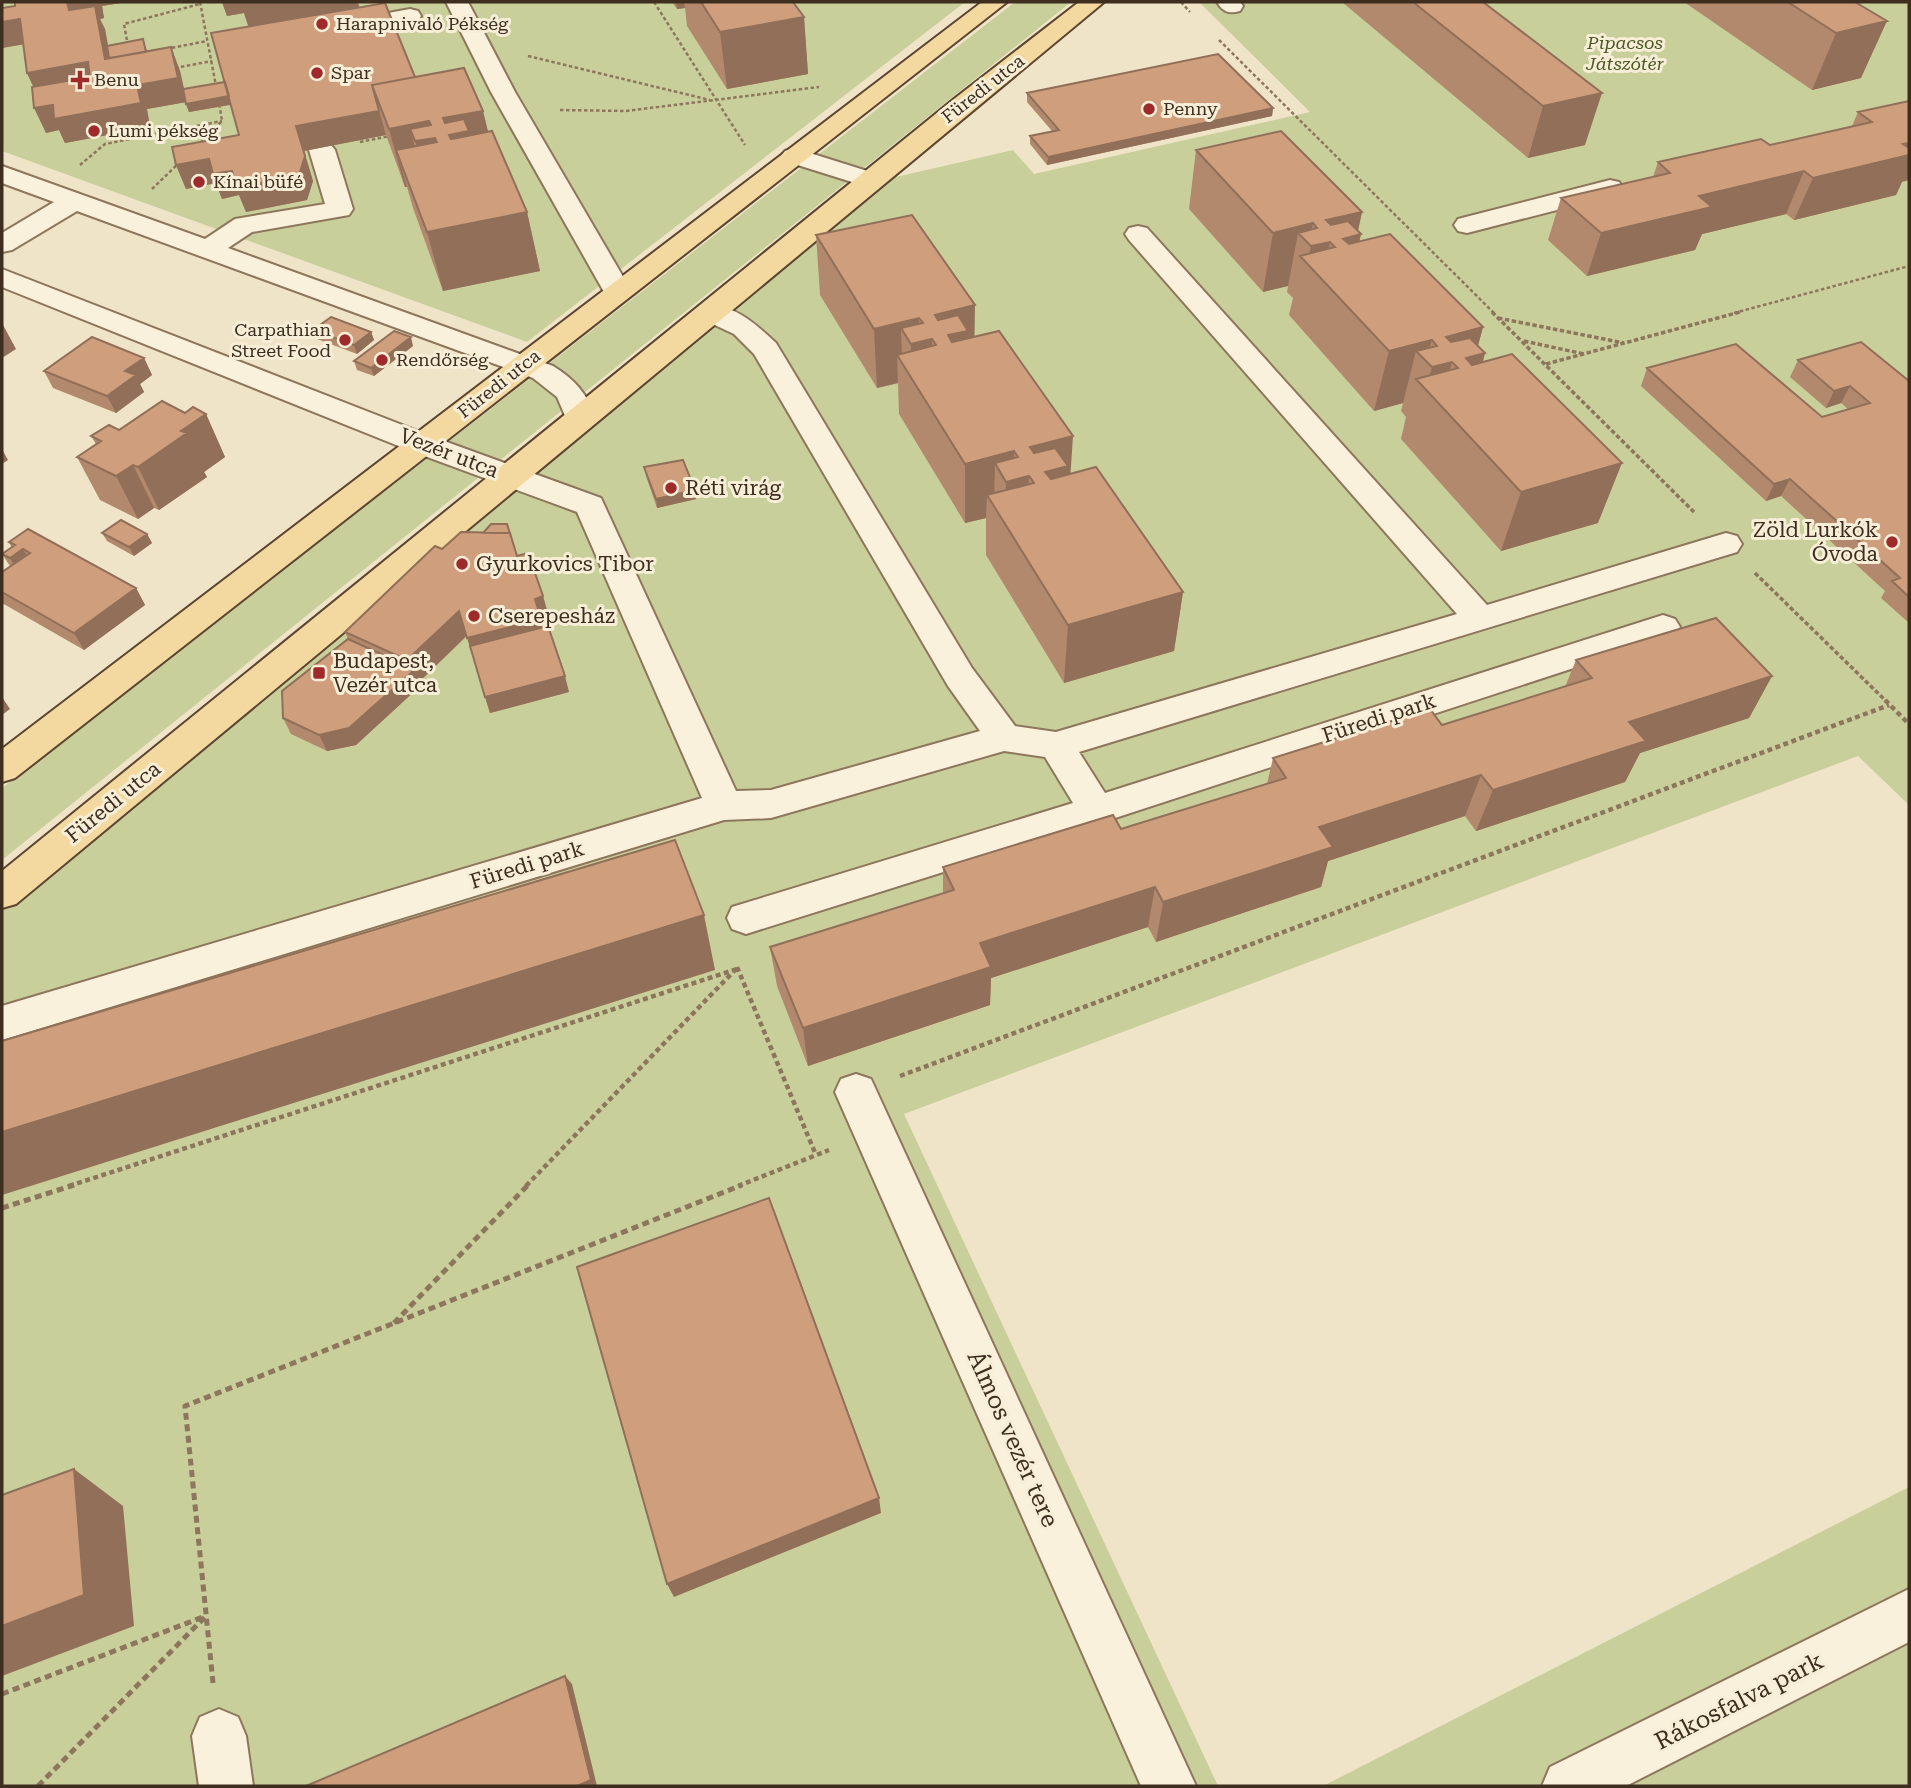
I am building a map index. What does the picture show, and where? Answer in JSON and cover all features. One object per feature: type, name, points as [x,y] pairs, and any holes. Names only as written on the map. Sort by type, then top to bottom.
[{"type":"main road","name":"Füredi utca","points":[[2,768],[996,2]]},
{"type":"main road","name":"Füredi utca","points":[[2,893],[871,180],[1093,2]]},
{"type":"street","points":[[457,2],[508,101],[618,292]]},
{"type":"street","points":[[315,34],[410,16]]},
{"type":"street","points":[[208,249],[244,225],[340,209],[322,150]]},
{"type":"street","points":[[794,156],[871,180]]},
{"type":"street","points":[[2,174],[543,372],[566,386],[575,398],[580,418]]},
{"type":"street","points":[[1467,225],[1637,181]]},
{"type":"street","points":[[2,244],[75,201]]},
{"type":"street","points":[[1139,234],[1480,619]]},
{"type":"street","name":"Vezér utca","points":[[2,277],[422,443],[590,505],[724,806]]},
{"type":"street","points":[[712,313],[744,328],[766,349],[960,677],[1004,738]]},
{"type":"street","name":"Füredi park","points":[[2,1023],[724,806],[771,804],[1004,738],[1056,745],[1726,544]]},
{"type":"street","name":"Füredi park","points":[[746,918],[1096,810],[1663,627]]},
{"type":"street","points":[[1056,745],[1096,810]]},
{"type":"street","name":"Álmos vezér tere","points":[[866,1112],[1170,1786]]},
{"type":"street","name":"Rákosfalva park","points":[[1569,1786],[1909,1615]]},
{"type":"path","points":[[653,2],[751,154]]},
{"type":"path","points":[[1181,2],[1191,13]]},
{"type":"path","points":[[130,55],[124,24],[200,3],[222,121]]},
{"type":"path","points":[[1210,32],[1909,724]]},
{"type":"path","points":[[156,51],[207,41]]},
{"type":"path","points":[[524,55],[716,101]]},
{"type":"path","points":[[173,68],[212,61]]},
{"type":"path","points":[[508,101],[626,111],[825,86]]},
{"type":"path","points":[[72,172],[105,144],[222,121]]},
{"type":"path","points":[[143,196],[222,121]]},
{"type":"path","points":[[322,150],[390,136]]},
{"type":"path","points":[[1545,364],[1909,266]]},
{"type":"path","points":[[1499,318],[1625,343]]},
{"type":"path","points":[[1522,341],[1585,354]]},
{"type":"path","points":[[222,1761],[185,1406],[816,1155],[866,1112],[1889,705]]},
{"type":"path","points":[[737,969],[816,1155]]},
{"type":"path","points":[[2,1208],[737,969]]},
{"type":"path","points":[[393,1325],[737,969]]},
{"type":"path","points":[[2,1694],[207,1616]]},
{"type":"path","points":[[38,1786],[207,1616]]},
{"type":"green space","points":[[2,2],[965,2],[527,342],[2,151]]},
{"type":"green space","points":[[1015,2],[1071,2],[2,860],[2,788]]},
{"type":"green space","name":"Pipacsos Játszótér","points":[[1199,2],[1909,2],[1909,805],[1858,756],[904,1114],[1218,1786],[2,1786],[2,910],[896,177],[1013,150],[1034,174],[1310,112]]},
{"type":"green space","points":[[1909,1487],[1909,1786],[1323,1786]]},
{"type":"building","points":[[15,2],[67,2],[69,10],[95,6],[105,59],[171,47],[178,78],[137,85],[141,103],[54,119],[53,105],[34,108],[32,87],[90,77],[88,62],[27,73],[20,19],[2,22],[2,8],[15,6]]},
{"type":"building","points":[[701,2],[793,2],[804,17],[720,32]]},
{"type":"building","points":[[1413,2],[1483,2],[1602,93],[1543,106]]},
{"type":"building","points":[[1788,2],[1855,2],[1887,21],[1836,33]]},
{"type":"building","name":"Spar","points":[[385,3],[415,77],[372,85],[379,111],[296,126],[305,156],[299,175],[236,188],[232,171],[213,174],[209,159],[176,165],[172,147],[239,135],[211,33]]},
{"type":"building","points":[[143,39],[146,52],[109,58],[107,46]]},
{"type":"building","name":"Penny","points":[[1218,54],[1273,108],[1048,157],[1030,136],[1059,130],[1027,93]]},
{"type":"building","points":[[464,68],[483,111],[443,118],[445,123],[464,119],[469,131],[449,135],[451,139],[492,131],[527,212],[427,232],[396,150],[437,142],[435,138],[415,141],[410,129],[431,125],[429,121],[389,129],[372,85]]},
{"type":"building","points":[[225,82],[229,96],[186,104],[183,89]]},
{"type":"building","points":[[1909,101],[1909,143],[1903,144],[1909,148],[1909,155],[1813,178],[1804,171],[1699,196],[1712,207],[1601,233],[1561,198],[1670,173],[1658,162],[1761,139],[1770,145],[1872,122],[1858,112]]},
{"type":"building","points":[[1281,131],[1362,212],[1326,220],[1331,225],[1348,221],[1361,234],[1343,239],[1349,244],[1390,234],[1483,327],[1446,337],[1451,342],[1470,338],[1485,353],[1466,358],[1472,365],[1512,354],[1622,463],[1521,492],[1416,379],[1458,368],[1452,362],[1432,367],[1416,351],[1437,346],[1432,340],[1389,351],[1300,256],[1335,247],[1330,242],[1311,246],[1298,233],[1317,228],[1313,223],[1273,233],[1196,150]]},
{"type":"building","points":[[912,215],[975,305],[935,315],[938,320],[958,315],[968,331],[948,335],[952,342],[999,331],[1073,436],[1030,447],[1034,453],[1055,448],[1068,466],[1045,472],[1051,479],[1096,467],[1183,592],[1068,625],[987,495],[1034,483],[1029,476],[1006,482],[995,463],[1018,457],[1014,451],[965,464],[897,355],[936,345],[932,339],[911,344],[901,328],[923,323],[919,318],[874,329],[816,235]]},
{"type":"building","points":[[331,317],[371,332],[354,345],[313,330]]},
{"type":"building","points":[[394,331],[411,337],[371,368],[354,361]]},
{"type":"building","points":[[92,337],[144,358],[125,371],[136,375],[107,396],[44,371]]},
{"type":"building","points":[[1861,342],[1909,381],[1909,597],[1892,581],[1900,578],[1790,479],[1774,484],[1647,368],[1736,344],[1822,417],[1870,403],[1850,386],[1834,391],[1798,360]]},
{"type":"building","points":[[162,401],[185,413],[193,407],[206,414],[181,431],[187,433],[138,467],[133,465],[116,476],[77,457],[101,441],[91,436],[109,425],[119,430]]},
{"type":"building","name":"Réti virág","points":[[683,460],[695,490],[656,499],[644,467]]},
{"type":"building","points":[[121,520],[147,534],[129,547],[102,533]]},
{"type":"building","points":[[491,524],[507,524],[510,533],[483,533]]},
{"type":"building","points":[[28,529],[136,588],[74,633],[2,592],[2,572],[30,553],[23,549],[10,558],[2,554],[15,545],[9,542]]},
{"type":"building","name":"Cserepesház","points":[[461,532],[510,533],[517,556],[528,553],[543,596],[535,599],[541,619],[467,638],[459,611],[407,660],[345,632],[435,546],[442,549]]},
{"type":"building","points":[[1716,618],[1772,676],[1629,722],[1646,741],[1493,790],[1481,775],[1319,827],[1333,847],[1163,902],[1155,887],[980,943],[991,967],[803,1028],[770,947],[954,890],[943,867],[1113,815],[1121,829],[1286,778],[1273,758],[1430,709],[1442,725],[1592,678],[1576,660]]},
{"type":"building","points":[[548,626],[565,676],[485,697],[470,646]]},
{"type":"building","points":[[348,639],[410,667],[412,672],[349,728],[319,735],[283,718],[282,691]]},
{"type":"building","points":[[675,840],[704,915],[2,1132],[2,1041]]},
{"type":"building","points":[[769,1198],[879,1498],[667,1584],[577,1267]]},
{"type":"building","points":[[74,1469],[84,1595],[2,1626],[2,1495]]},
{"type":"building","points":[[565,1676],[591,1780],[577,1786],[306,1786]]},
{"type":"place","name":"Harapnivaló Pékség","points":[[322,24]]},
{"type":"place","name":"Spar","points":[[317,73]]},
{"type":"place","name":"Benu","points":[[80,80]]},
{"type":"place","name":"Penny","points":[[1149,109]]},
{"type":"place","name":"Lumi pékség","points":[[94,131]]},
{"type":"place","name":"Kínai büfé","points":[[199,182]]},
{"type":"place","name":"Carpathian Street Food","points":[[345,340]]},
{"type":"place","name":"Rendőrség","points":[[382,360]]},
{"type":"place","name":"Réti virág","points":[[671,488]]},
{"type":"place","name":"Zöld Lurkók Óvoda","points":[[1892,542]]},
{"type":"place","name":"Gyurkovics Tibor","points":[[462,564]]},
{"type":"place","name":"Cserepesház","points":[[474,616]]},
{"type":"place","name":"Budapest, Vezér utca","points":[[319,673]]}]
